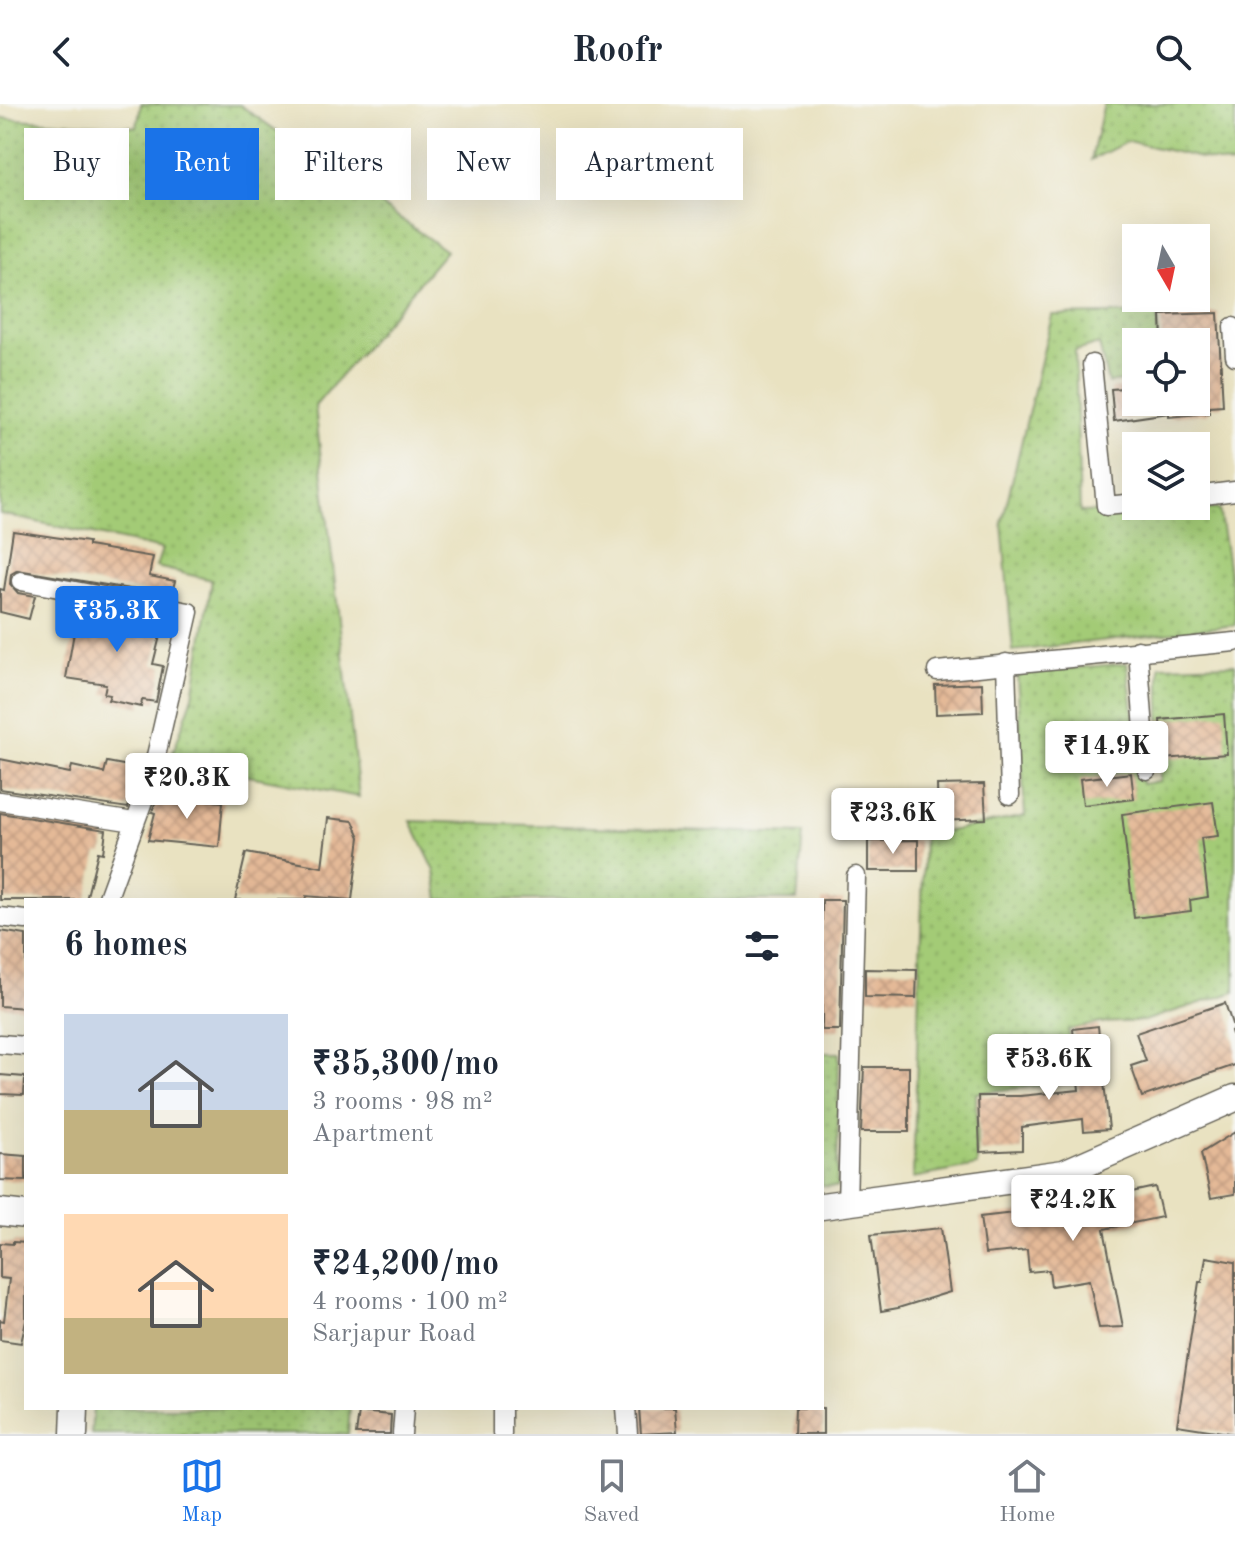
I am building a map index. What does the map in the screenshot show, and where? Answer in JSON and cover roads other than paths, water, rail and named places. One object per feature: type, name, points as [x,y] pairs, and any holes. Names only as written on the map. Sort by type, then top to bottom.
[{"type":"main road","points":[[835,1204],[1064,1173],[1235,1098]]},
{"type":"main road","points":[[0,1212],[24,1215]]},
{"type":"main road","points":[[74,1434],[75,1410]]},
{"type":"street","points":[[1233,327],[1235,356]]},
{"type":"street","points":[[1092,364],[1106,506],[1122,504]]},
{"type":"street","points":[[1210,494],[1235,491]]},
{"type":"street","points":[[21,581],[189,612],[150,782],[108,898]]},
{"type":"street","points":[[937,671],[1235,642]]},
{"type":"street","points":[[1138,650],[1147,770]]},
{"type":"street","points":[[1006,663],[1010,795]]},
{"type":"street","points":[[0,801],[134,822]]},
{"type":"street","points":[[835,1204],[856,876]]},
{"type":"street","points":[[0,917],[24,920]]},
{"type":"street","points":[[0,1044],[24,1046]]},
{"type":"street","points":[[402,1434],[404,1410]]},
{"type":"street","points":[[502,1410],[502,1434]]},
{"type":"street","points":[[626,1410],[628,1434]]}]
